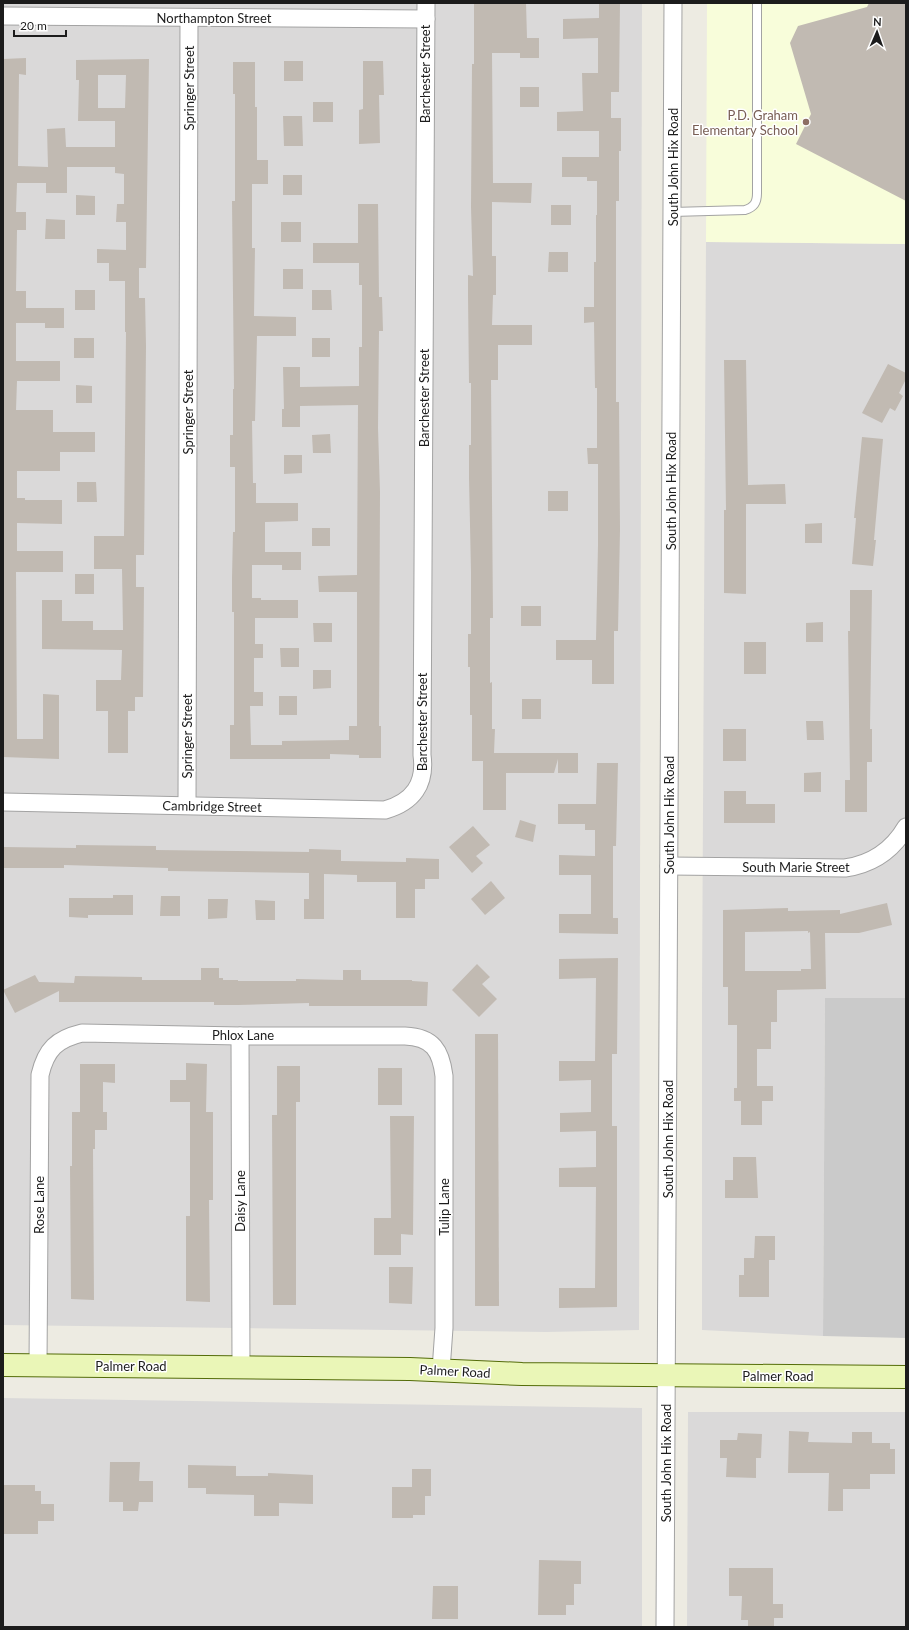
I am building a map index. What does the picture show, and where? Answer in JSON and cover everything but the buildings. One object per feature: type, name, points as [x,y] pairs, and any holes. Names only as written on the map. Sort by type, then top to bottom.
[{"type":"street","name":"South John Hix Road","points":[[665,1627],[673,3]]},
{"type":"street","name":"Northampton Street","points":[[3,16],[189,18],[426,11]]},
{"type":"street","name":"Barchester Street","points":[[415,791],[421,780],[424,766],[422,755],[426,11]]},
{"type":"street","name":"Springer Street","points":[[187,805],[189,18]]},
{"type":"street","name":"Cambridge Street","points":[[3,802],[385,810],[395,807],[407,800],[415,791]]},
{"type":"street","name":"South Marie Street","points":[[669,866],[845,868],[859,866],[872,862],[891,847],[900,838],[906,827]]},
{"type":"street","name":"Phlox Lane","points":[[53,1047],[62,1040],[82,1033],[240,1036],[414,1036],[426,1040],[434,1046]]},
{"type":"street","name":"Daisy Lane","points":[[240,1036],[241,1367]]},
{"type":"street","name":"Tulip Lane","points":[[434,1046],[442,1062],[444,1076],[444,1328],[441,1370]]},
{"type":"street","name":"Rose Lane","points":[[38,1366],[40,1075],[43,1063],[53,1047]]},
{"type":"street","name":"Palmer Road","points":[[3,1366],[241,1367],[441,1370],[522,1374],[906,1378]]},
{"type":"lane","points":[[672,212],[745,210],[752,208],[755,204],[757,193],[758,3]]},
{"type":"shaded area","points":[[3,3],[642,3],[639,1330],[546,1332],[3,1325]]},
{"type":"shaded area","name":"P.D. Graham Elementary School","points":[[707,3],[906,3],[906,244],[706,242]]},
{"type":"shaded area","points":[[706,242],[906,244],[906,998],[825,998],[823,1336],[702,1330],[702,998]]},
{"type":"shaded area","points":[[825,998],[906,998],[906,1338],[823,1336]]},
{"type":"shaded area","points":[[3,1398],[642,1408],[642,1627],[3,1627]]},
{"type":"shaded area","points":[[688,1412],[906,1412],[906,1627],[687,1627]]},
{"type":"place","name":"P.D. Graham Elementary School","points":[[806,122]]}]
